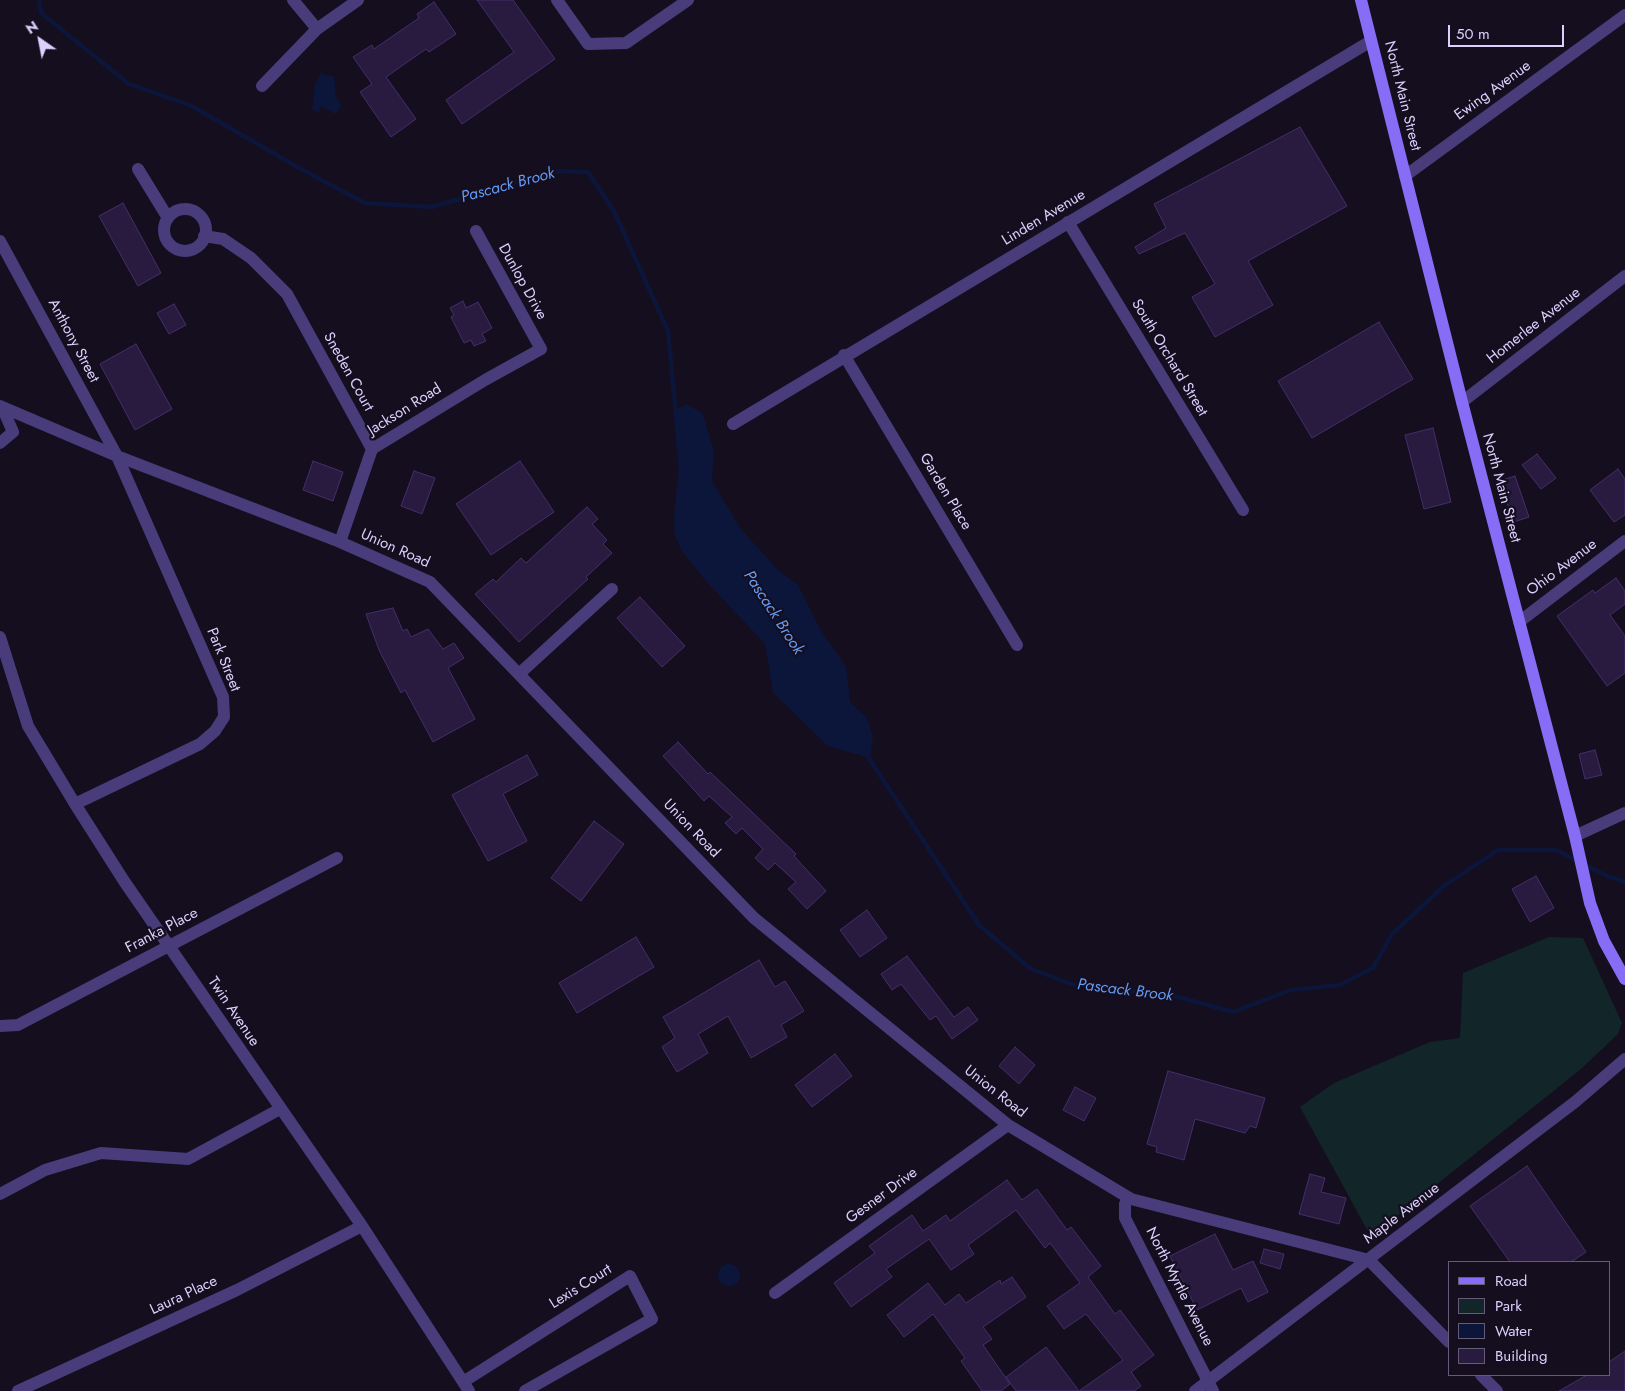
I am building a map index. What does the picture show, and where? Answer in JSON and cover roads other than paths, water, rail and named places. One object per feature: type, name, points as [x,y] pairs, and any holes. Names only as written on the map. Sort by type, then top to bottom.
[{"type":"main road","name":"North Main Street","points":[[1361,0],[1462,402],[1579,851],[1590,904],[1604,940],[1625,979]]},
{"type":"street","points":[[293,0],[317,29]]},
{"type":"street","points":[[262,86],[317,29],[358,0]]},
{"type":"street","points":[[557,0],[588,44],[626,43],[688,0]]},
{"type":"street","name":"Ewing Avenue","points":[[1405,176],[1625,15]]},
{"type":"street","name":"Linden Avenue","points":[[733,424],[844,355],[1371,41]]},
{"type":"street","points":[[138,169],[168,218]]},
{"type":"street","points":[[178,210],[191,210],[197,213],[204,223],[204,236],[196,248],[189,250],[175,249],[166,238],[164,231],[168,218],[178,210]]},
{"type":"street","name":"South Orchard Street","points":[[1068,222],[1243,510]]},
{"type":"street","name":"Dunlop Drive","points":[[476,232],[541,349]]},
{"type":"street","name":"Sneden Court","points":[[204,236],[223,240],[251,258],[287,294],[372,449]]},
{"type":"street","name":"Anthony Street","points":[[0,241],[117,456]]},
{"type":"street","name":"Homerlee Avenue","points":[[1462,402],[1625,276]]},
{"type":"street","name":"Jackson Road","points":[[340,542],[372,449],[485,380],[541,349]]},
{"type":"street","name":"Garden Place","points":[[844,355],[1017,645]]},
{"type":"street","points":[[0,443],[13,432],[1,406]]},
{"type":"street","name":"Union Road","points":[[1,406],[117,456],[340,542],[430,582],[754,918],[1008,1125],[1128,1197],[1369,1260]]},
{"type":"street","name":"Park Street","points":[[75,804],[200,744],[215,731],[224,717],[223,697],[117,456]]},
{"type":"street","name":"Ohio Avenue","points":[[1519,622],[1625,541]]},
{"type":"street","points":[[519,674],[612,589]]},
{"type":"street","name":"Twin Avenue","points":[[0,637],[28,726],[75,804],[168,946],[362,1226],[466,1386]]},
{"type":"street","points":[[1575,836],[1625,813]]},
{"type":"street","name":"Franka Place","points":[[0,1026],[18,1025],[337,858]]},
{"type":"street","name":"Maple Avenue","points":[[1195,1391],[1210,1386],[1369,1260],[1575,1102],[1625,1059]]},
{"type":"street","points":[[0,1194],[45,1170],[101,1152],[188,1159],[280,1109]]},
{"type":"street","name":"Gesner Drive","points":[[775,1293],[1008,1125]]},
{"type":"street","name":"North Myrtle Avenue","points":[[1128,1197],[1125,1204],[1125,1218],[1210,1386]]},
{"type":"street","name":"Laura Place","points":[[18,1391],[237,1290],[362,1226]]},
{"type":"street","points":[[1369,1260],[1448,1341]]},
{"type":"street","name":"Lexis Court","points":[[466,1386],[630,1276],[652,1319],[525,1391]]},
{"type":"street","points":[[1482,1376],[1497,1391]]},
{"type":"water","points":[[321,73],[334,77],[336,96],[341,106],[336,114],[322,107],[320,107],[319,113],[312,110],[315,84]]},
{"type":"water","points":[[687,404],[703,414],[714,452],[712,481],[740,528],[777,569],[798,585],[820,629],[846,666],[850,702],[867,718],[873,737],[870,758],[828,746],[773,693],[765,644],[704,579],[680,548],[675,535],[674,515],[679,466],[675,410]]},
{"type":"water","points":[[729,1264],[737,1267],[740,1275],[737,1283],[729,1286],[721,1283],[718,1275],[721,1267]]},
{"type":"waterway","name":"Pascack Brook","points":[[39,0],[41,13],[129,84],[192,106],[299,168],[365,203],[432,207],[553,171],[588,172],[614,211],[668,331],[681,468]]},
{"type":"waterway","name":"Pascack Brook","points":[[866,754],[979,925],[1031,969],[1074,985],[1171,995],[1233,1012],[1291,990],[1340,985],[1373,968],[1392,934],[1444,886],[1498,850],[1556,850],[1607,876],[1625,882]]}]
